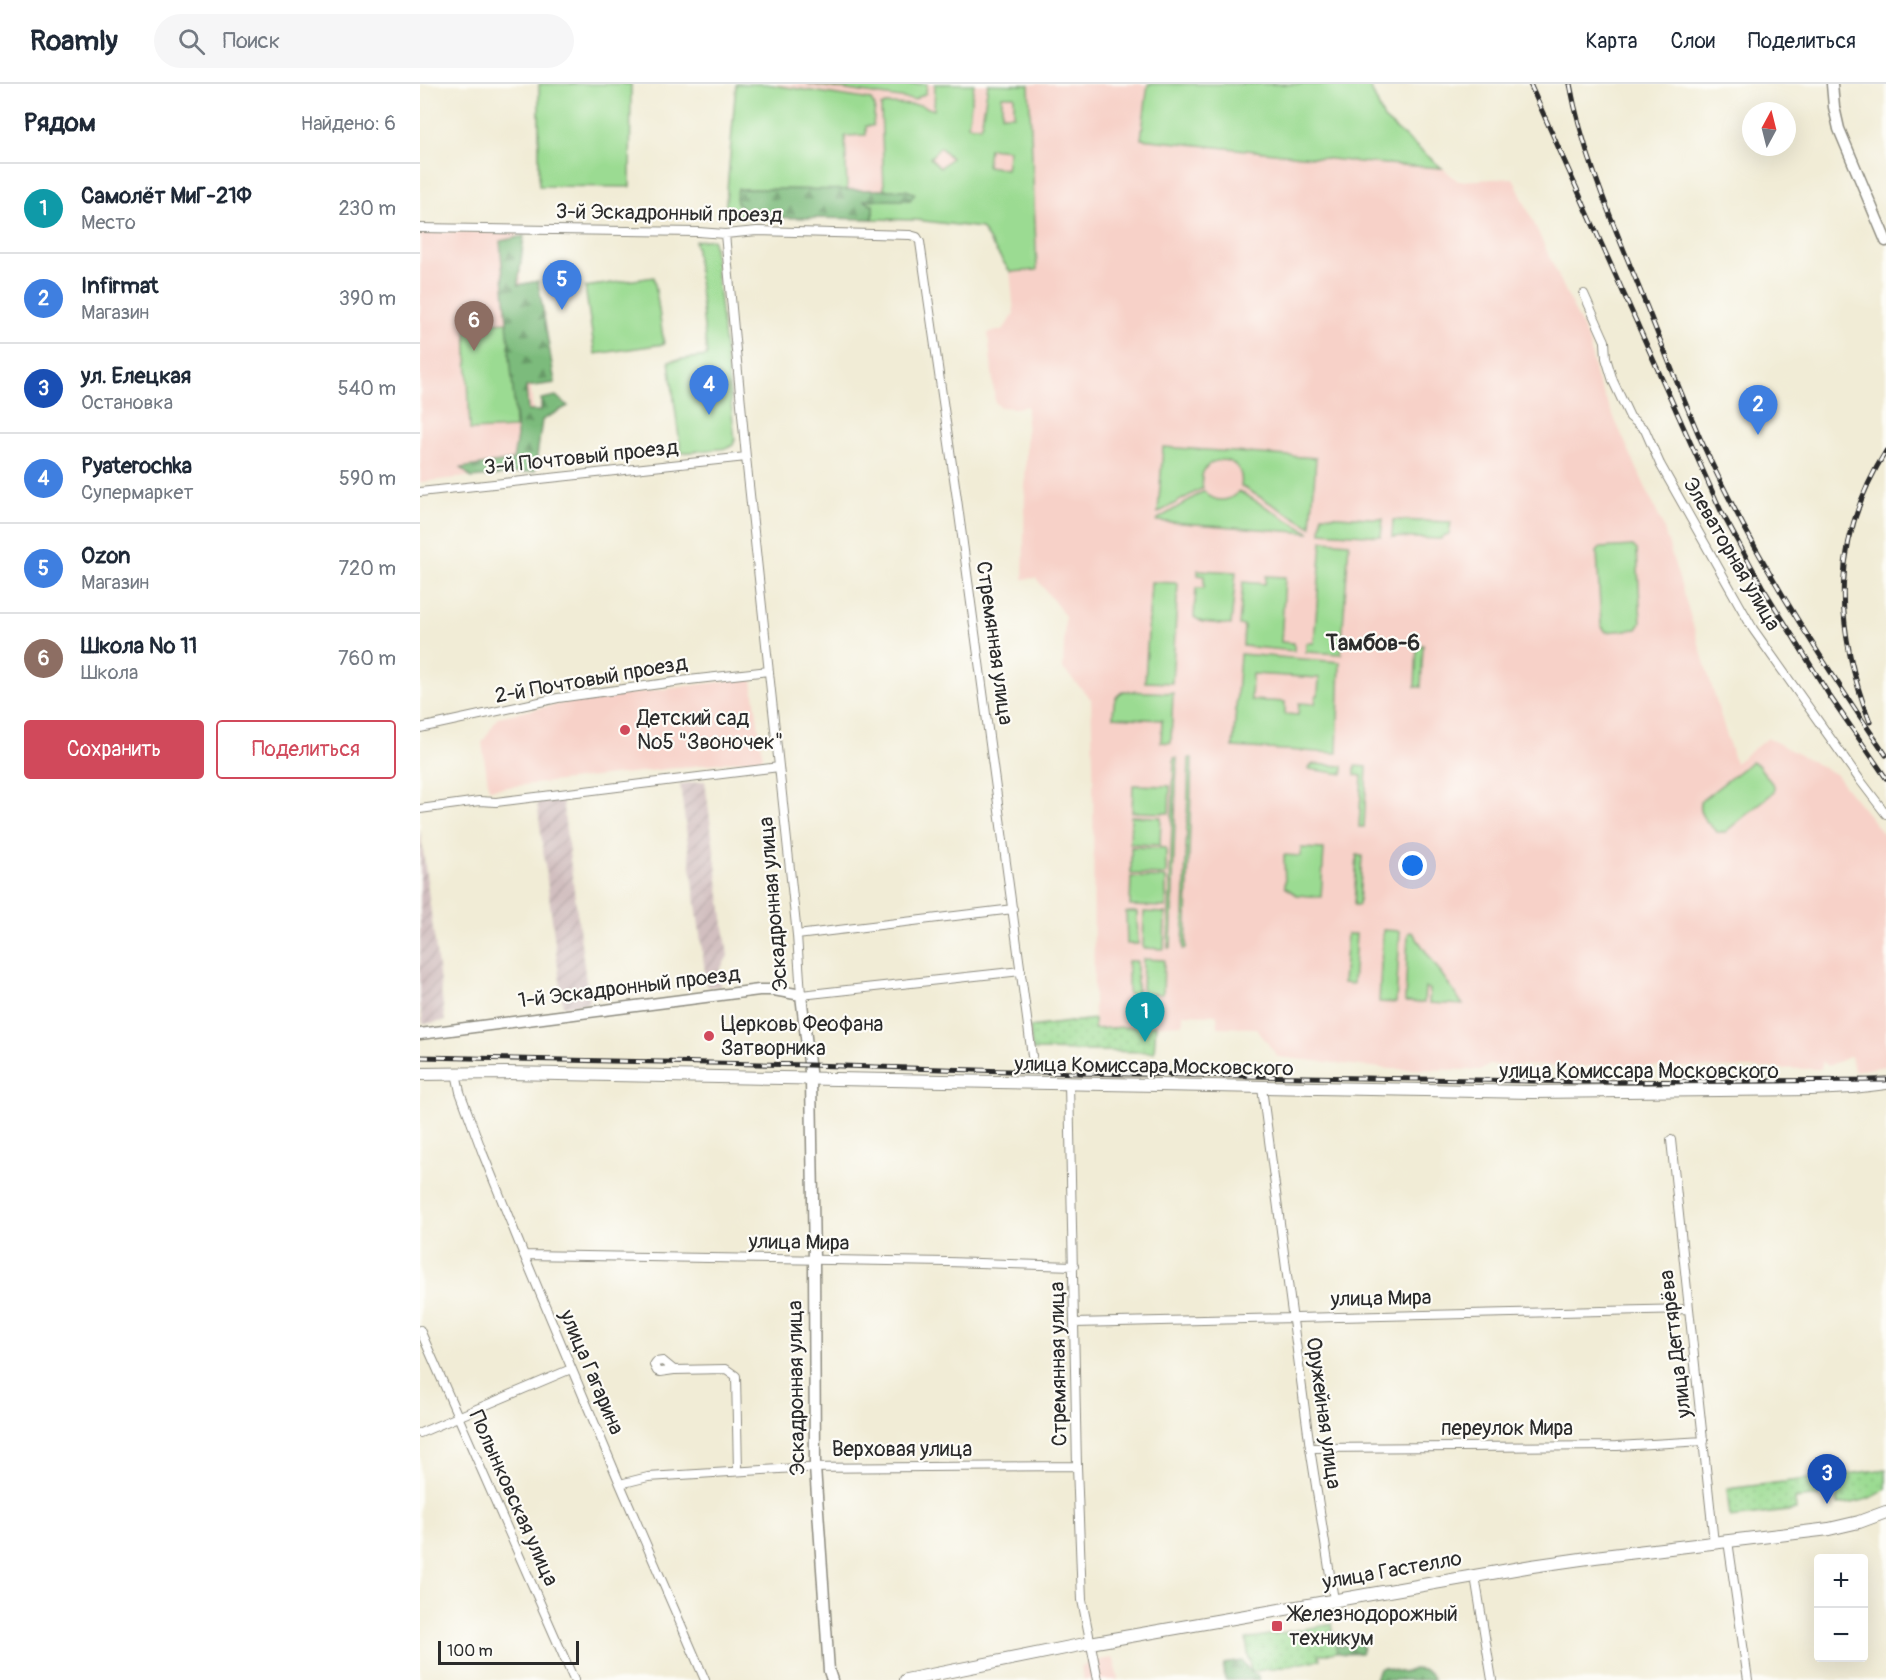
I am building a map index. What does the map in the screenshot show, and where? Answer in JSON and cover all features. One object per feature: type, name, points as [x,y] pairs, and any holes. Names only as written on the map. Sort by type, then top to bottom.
[{"type":"main road","name":"улица Комиссара Московского","points":[[420,1074],[1532,1092],[1811,1089],[1886,1083]]},
{"type":"main road","name":"улица Гастелло","points":[[906,1680],[1090,1643],[1474,1576],[1595,1557],[1829,1529],[1886,1512]]},
{"type":"street","points":[[1832,84],[1839,129],[1886,241]]},
{"type":"street","name":"3-й Эскадронный проезд","points":[[420,228],[725,234],[758,231],[917,237]]},
{"type":"street","name":"Эскадронная улица","points":[[725,234],[811,1080],[815,1467],[829,1671],[832,1680]]},
{"type":"street","name":"Стремянная улица","points":[[917,237],[920,243],[952,464],[1032,1056]]},
{"type":"street","name":"Элеваторная улица","points":[[1584,294],[1605,340],[1606,358],[1613,381],[1630,417],[1645,430],[1660,464],[1753,629],[1886,814]]},
{"type":"street","name":"3-й Почтовый проезд","points":[[420,492],[747,457]]},
{"type":"street","name":"2-й Почтовый проезд","points":[[420,728],[558,698],[769,671]]},
{"type":"street","points":[[420,809],[479,801],[507,801],[779,768]]},
{"type":"street","points":[[797,935],[1012,909]]},
{"type":"street","name":"1-й Эскадронный проезд","points":[[420,1034],[759,990],[801,995],[1021,971]]},
{"type":"street","name":"улица Гагарина","points":[[456,1073],[460,1092],[480,1148],[571,1369],[705,1680]]},
{"type":"street","name":"Стремянная улица","points":[[1069,1083],[1082,1600],[1098,1680]]},
{"type":"street","name":"Оружейная улица","points":[[1262,1089],[1310,1448],[1334,1600]]},
{"type":"street","name":"улица Дегтярёва","points":[[1671,1140],[1714,1543]]},
{"type":"street","name":"улица Мира","points":[[524,1255],[1074,1266]]},
{"type":"street","name":"улица Мира","points":[[1074,1323],[1688,1309]]},
{"type":"street","name":"Полынковская улица","points":[[420,1330],[574,1680]]},
{"type":"street","points":[[420,1433],[571,1369]]},
{"type":"street","points":[[674,1370],[726,1369],[736,1376],[738,1471]]},
{"type":"street","name":"переулок Мира","points":[[1310,1448],[1617,1446],[1704,1441]]},
{"type":"street","name":"Верховая улица","points":[[620,1484],[648,1477],[815,1467],[1077,1466]]},
{"type":"street","points":[[1728,1541],[1748,1680]]},
{"type":"street","points":[[1474,1576],[1492,1680]]},
{"type":"shaded area","points":[[736,84],[1369,84],[1384,119],[1458,181],[1513,178],[1589,342],[1596,378],[1663,526],[1735,763],[1768,738],[1835,774],[1886,837],[1886,1066],[1854,1071],[1851,1056],[1828,1066],[1822,1062],[1821,1069],[1489,1065],[1481,1070],[1391,1069],[1278,1057],[1256,1028],[1218,1027],[1217,1015],[1183,1014],[1183,1024],[1094,1029],[1091,699],[1063,669],[1065,616],[1036,578],[1023,579],[1027,406],[1000,407],[995,402],[988,333],[1003,330],[1014,314],[1010,270],[981,228],[916,220],[731,217],[725,214]]},
{"type":"shaded area","points":[[420,232],[517,232],[538,469],[420,482]]},
{"type":"shaded area","name":"Детский сад №5 \"Звоночек\"","points":[[749,678],[752,680],[763,758],[489,789],[482,743],[498,717],[572,701]]},
{"type":"shaded area","points":[[705,781],[728,956],[718,973],[720,986],[707,987],[680,784]]},
{"type":"shaded area","points":[[562,799],[589,1003],[563,1006],[537,802]]},
{"type":"shaded area","points":[[420,828],[445,1021],[423,1024],[420,1005]]},
{"type":"shaded area","points":[[1114,1659],[1118,1680],[1084,1680],[1081,1668],[1090,1662]]},
{"type":"green space","points":[[539,84],[631,84],[630,187],[539,186]]},
{"type":"green space","points":[[736,84],[766,84],[871,100],[875,107],[873,126],[866,126],[866,135],[845,136],[847,190],[738,189],[737,203],[750,217],[731,217],[725,214]]},
{"type":"green space","points":[[807,84],[927,84],[926,93],[914,100]]},
{"type":"green space","points":[[935,84],[974,84],[968,125],[981,127],[988,84],[1029,85],[1037,270],[1010,272],[981,228],[916,220],[873,219],[873,205],[862,199],[910,200],[914,193],[906,190],[884,190],[881,106],[885,104],[920,105],[934,110]],"holes":[[[1002,96],[1014,96],[1014,115],[1002,115]],[[940,147],[951,158],[940,168],[930,158]],[[989,148],[1009,150],[1006,169],[987,166]]]},
{"type":"green space","points":[[1148,84],[1369,84],[1384,119],[1442,168],[1359,162],[1141,139]]},
{"type":"green space","points":[[738,189],[906,190],[915,194],[910,200],[863,200],[873,205],[873,219],[750,217],[737,202]]},
{"type":"green space","points":[[524,236],[518,285],[538,281],[555,383],[526,387],[528,411],[541,411],[541,399],[556,396],[568,406],[542,420],[535,471],[472,478],[461,468],[513,460],[517,436],[500,241]]},
{"type":"green space","points":[[713,239],[735,440],[728,448],[681,453],[669,361],[707,356],[695,241]]},
{"type":"green space","points":[[654,277],[664,344],[595,354],[585,287]]},
{"type":"green space","points":[[511,322],[515,428],[470,430],[466,324]]},
{"type":"green space","points":[[1163,447],[1316,458],[1311,527],[1241,486],[1241,474],[1236,466],[1221,460],[1212,462],[1206,468],[1202,476],[1203,488],[1158,513]]},
{"type":"green space","points":[[1204,491],[1212,498],[1221,500],[1231,498],[1239,491],[1310,533],[1157,521]]},
{"type":"green space","points":[[1322,515],[1383,519],[1381,536],[1321,532]]},
{"type":"green space","points":[[1393,520],[1451,522],[1449,534],[1440,539],[1392,537]]},
{"type":"green space","points":[[1322,541],[1349,543],[1341,654],[1306,652],[1306,643],[1314,643]]},
{"type":"green space","points":[[1633,546],[1637,550],[1641,623],[1637,629],[1606,632],[1601,625],[1597,552],[1600,548]]},
{"type":"green space","points":[[1198,570],[1236,572],[1231,625],[1202,622],[1194,617],[1196,588],[1204,588],[1204,576],[1198,575]]},
{"type":"green space","points":[[1266,576],[1285,577],[1281,642],[1294,643],[1294,651],[1243,646],[1244,626],[1239,625],[1243,582],[1265,584]]},
{"type":"green space","points":[[1151,582],[1178,583],[1172,683],[1145,682]]},
{"type":"green space","points":[[1417,645],[1423,645],[1421,687],[1415,687]]},
{"type":"green space","points":[[1240,654],[1340,662],[1337,753],[1233,747]],"holes":[[[1252,674],[1319,678],[1315,704],[1299,703],[1298,715],[1285,714],[1285,702],[1251,700]]]},
{"type":"green space","points":[[1124,691],[1173,693],[1171,743],[1161,742],[1162,720],[1113,717],[1116,699]]},
{"type":"green space","points":[[1174,758],[1177,758],[1171,948],[1168,948]]},
{"type":"green space","points":[[1189,758],[1192,758],[1186,949],[1183,949]]},
{"type":"green space","points":[[1751,762],[1757,764],[1774,786],[1774,792],[1725,832],[1717,832],[1701,814],[1701,801]]},
{"type":"green space","points":[[1313,764],[1343,766],[1343,774],[1308,769]]},
{"type":"green space","points":[[1355,766],[1367,767],[1364,827],[1359,827],[1362,776],[1355,775]]},
{"type":"green space","points":[[1133,785],[1170,786],[1169,813],[1132,812]]},
{"type":"green space","points":[[1131,816],[1161,817],[1160,845],[1130,844]]},
{"type":"green space","points":[[1131,847],[1166,848],[1166,875],[1131,874]]},
{"type":"green space","points":[[1301,848],[1324,849],[1321,897],[1297,895],[1285,887],[1284,855],[1301,856]]},
{"type":"green space","points":[[1357,855],[1362,856],[1359,905],[1354,905]]},
{"type":"green space","points":[[1131,877],[1166,878],[1166,907],[1130,906]]},
{"type":"green space","points":[[1126,912],[1137,912],[1138,944],[1127,944]]},
{"type":"green space","points":[[1144,912],[1165,913],[1164,949],[1143,948]]},
{"type":"green space","points":[[1383,930],[1400,931],[1396,1003],[1379,1002]]},
{"type":"green space","points":[[1413,933],[1463,1005],[1429,1003],[1430,989],[1425,988],[1424,1003],[1405,1002],[1408,934]]},
{"type":"green space","points":[[1347,934],[1356,934],[1353,984],[1343,983]]},
{"type":"green space","points":[[1143,959],[1164,960],[1163,994],[1142,993]]},
{"type":"green space","points":[[1128,961],[1137,961],[1137,994],[1128,994]]},
{"type":"green space","points":[[1094,1019],[1094,1029],[1156,1025],[1154,1052],[1032,1050],[1030,1027]]},
{"type":"green space","points":[[1886,1469],[1886,1489],[1863,1500],[1838,1505],[1836,1494],[1795,1499],[1796,1510],[1730,1518],[1727,1489]]},
{"type":"green space","points":[[1332,1624],[1337,1652],[1319,1655],[1320,1660],[1251,1672],[1246,1639]]},
{"type":"green space","points":[[1333,1632],[1340,1646],[1360,1642],[1363,1647],[1361,1653],[1343,1654],[1331,1649],[1321,1640]]},
{"type":"green space","points":[[1242,1661],[1250,1671],[1257,1675],[1259,1680],[1226,1680],[1224,1664]]},
{"type":"green space","points":[[1383,1667],[1403,1673],[1413,1669],[1424,1670],[1430,1673],[1434,1680],[1375,1680],[1378,1670]]},
{"type":"railway","points":[[1530,84],[1721,511],[1762,586],[1829,695],[1886,778]]},
{"type":"railway","points":[[1570,84],[1583,137],[1600,188],[1700,438],[1740,520],[1786,600],[1886,755]]},
{"type":"railway","points":[[1870,722],[1849,652],[1844,618],[1843,584],[1847,551],[1855,517],[1868,484],[1886,451]]},
{"type":"railway","points":[[420,1057],[1078,1073],[1585,1082],[1886,1080]]},
{"type":"place","name":"Ozon","points":[[562,310]]},
{"type":"place","name":"Школа № 11","points":[[474,351]]},
{"type":"place","name":"Pyaterochka","points":[[709,415]]},
{"type":"place","name":"Infirmat","points":[[1758,435]]},
{"type":"place","name":"Детский сад №5 \"Звоночек\"","points":[[625,730]]},
{"type":"place","name":"Церковь Феофана Затворника","points":[[709,1036]]},
{"type":"place","name":"Самолёт МиГ-21Ф","points":[[1145,1042]]},
{"type":"place","name":"ул. Елецкая","points":[[1827,1504]]},
{"type":"place","name":"Железнодорожный техникум","points":[[1277,1626]]},
{"type":"district","name":"Тамбов-6","points":[[1373,642]]}]
